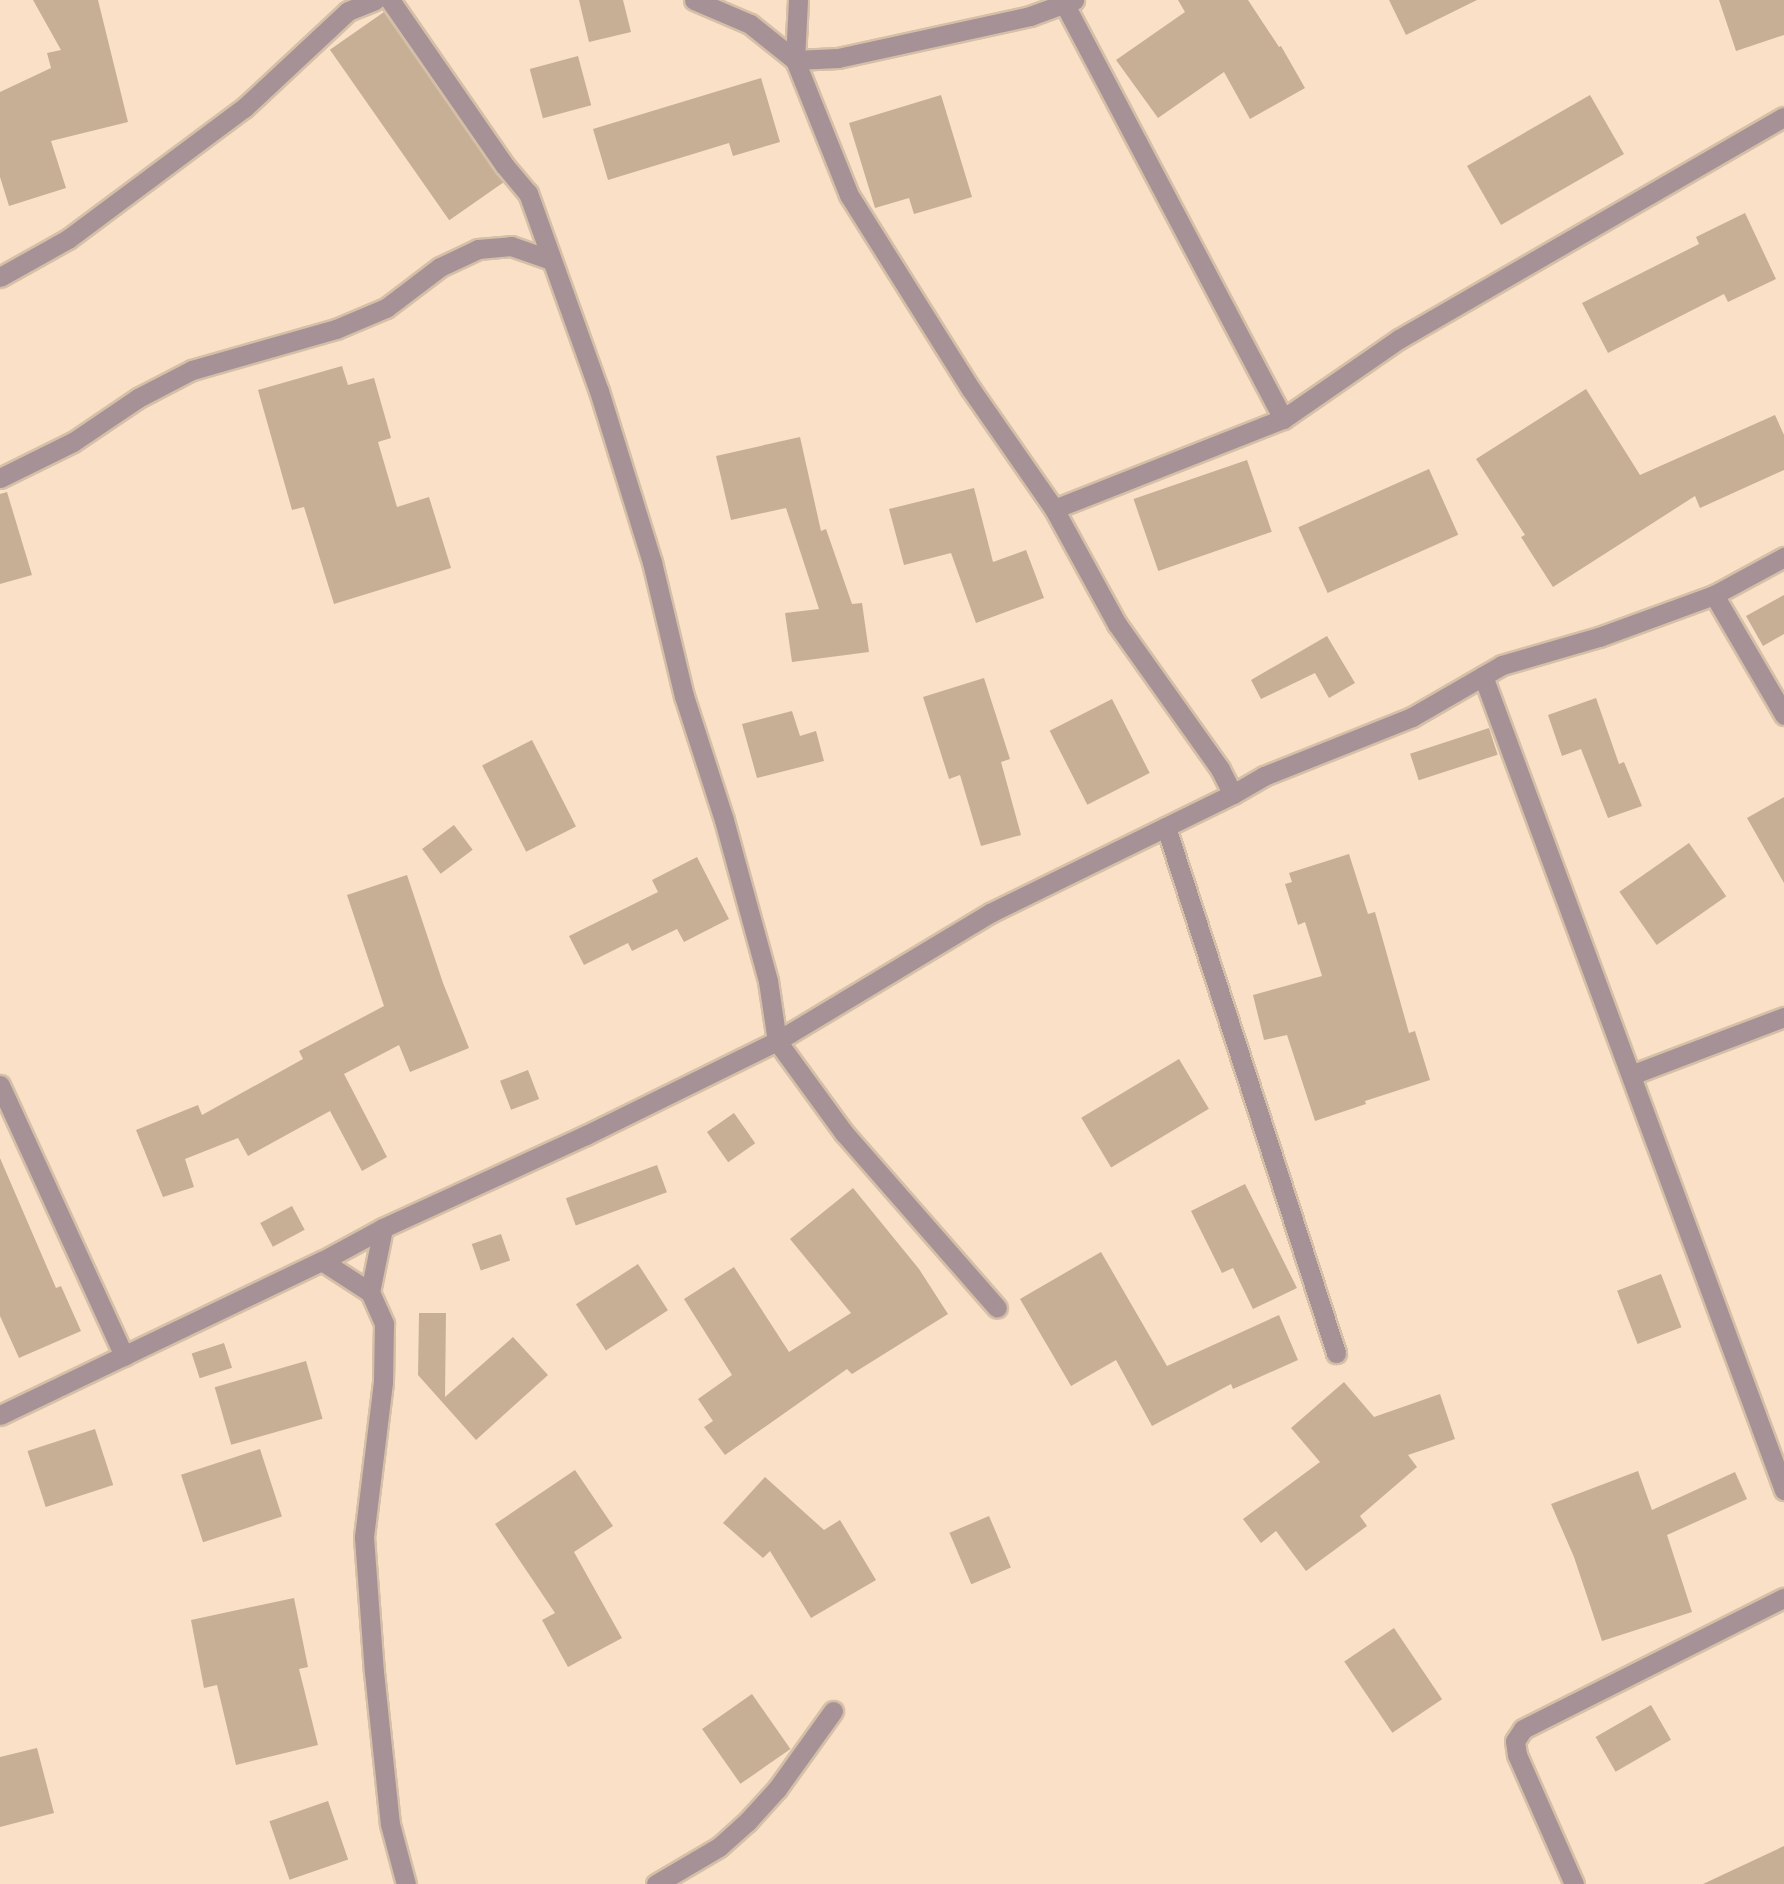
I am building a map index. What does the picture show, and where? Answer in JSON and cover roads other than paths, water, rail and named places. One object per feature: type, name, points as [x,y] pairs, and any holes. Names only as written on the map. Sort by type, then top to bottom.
[{"type":"street","points":[[0,277],[68,239],[244,108],[348,10],[375,0]]},
{"type":"street","points":[[390,0],[505,166],[528,193],[599,391],[652,562],[684,696],[724,820],[768,981],[776,1041],[844,1133],[997,1308]]},
{"type":"street","points":[[694,0],[750,24],[795,60],[838,58],[1030,16],[1070,3],[1283,419]]},
{"type":"street","points":[[798,0],[795,60],[849,195],[970,388],[1054,509],[1117,624],[1220,769],[1233,794]]},
{"type":"street","points":[[1054,509],[1283,419],[1399,339],[1784,117]]},
{"type":"street","points":[[0,478],[73,442],[138,398],[192,370],[269,345],[336,330],[386,308],[440,267],[478,248],[511,246],[551,260]]},
{"type":"street","points":[[0,1415],[322,1261],[383,1228],[586,1135],[776,1041],[990,913],[1233,794],[1264,776],[1412,717],[1502,666],[1599,637],[1714,595],[1784,557]]},
{"type":"street","points":[[1714,595],[1784,715]]},
{"type":"street","points":[[1483,676],[1784,1490]]},
{"type":"street","points":[[1166,827],[1336,1353]]},
{"type":"street","points":[[1631,1075],[1784,1017]]},
{"type":"street","points":[[0,1085],[124,1356]]},
{"type":"street","points":[[370,1292],[383,1228]]},
{"type":"street","points":[[322,1261],[370,1292],[384,1324],[383,1382],[364,1537],[366,1591],[390,1824],[406,1884]]},
{"type":"street","points":[[1574,1884],[1517,1755],[1515,1741],[1523,1729],[1784,1598]]},
{"type":"street","points":[[656,1884],[719,1847],[747,1822],[777,1789],[833,1712]]}]
